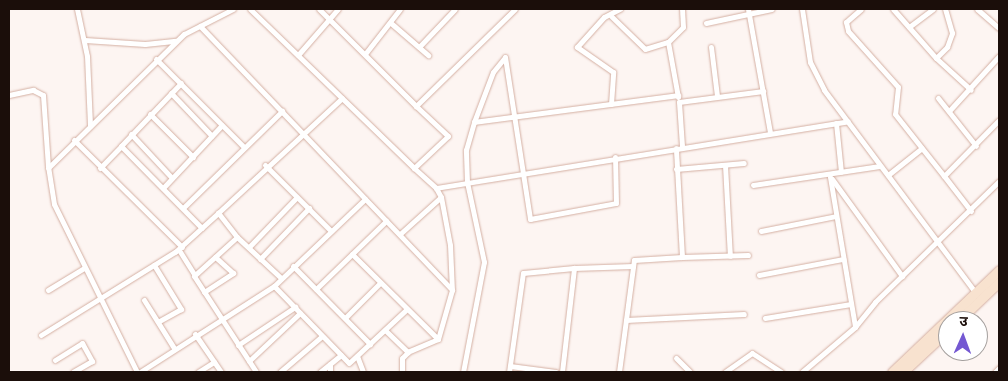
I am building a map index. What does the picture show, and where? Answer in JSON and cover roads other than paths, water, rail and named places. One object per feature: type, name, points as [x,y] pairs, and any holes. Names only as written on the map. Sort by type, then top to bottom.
[{"type":"main road","points":[[966,311],[999,270]]},
{"type":"main road","points":[[892,372],[979,296],[999,282]]},
{"type":"main road","points":[[903,372],[938,339]]},
{"type":"street","points":[[77,9],[85,40],[90,126]]},
{"type":"street","points":[[48,168],[156,59],[177,41],[200,26],[234,9]]},
{"type":"street","points":[[250,9],[436,188],[441,197],[450,245],[452,290],[438,339]]},
{"type":"street","points":[[319,9],[448,136],[414,168]]},
{"type":"street","points":[[298,55],[338,9]]},
{"type":"street","points":[[365,54],[392,24],[400,9]]},
{"type":"street","points":[[419,47],[454,9]]},
{"type":"street","points":[[416,106],[515,9]]},
{"type":"street","points":[[611,104],[613,72],[577,48],[604,17],[611,16],[620,9]]},
{"type":"street","points":[[611,16],[645,49],[668,42],[683,27],[682,9]]},
{"type":"street","points":[[706,24],[748,11],[772,9]]},
{"type":"street","points":[[802,9],[812,69],[880,166],[979,296]]},
{"type":"street","points":[[861,9],[846,22],[848,31],[898,87],[896,114],[971,211]]},
{"type":"street","points":[[893,9],[936,58],[971,90]]},
{"type":"street","points":[[910,27],[933,9]]},
{"type":"street","points":[[936,58],[947,46],[952,33],[945,9]]},
{"type":"street","points":[[977,9],[999,28]]},
{"type":"street","points":[[748,11],[770,132]]},
{"type":"street","points":[[392,24],[428,54]]},
{"type":"street","points":[[200,26],[452,290]]},
{"type":"street","points":[[85,40],[145,44],[177,41]]},
{"type":"street","points":[[668,42],[679,102],[682,146]]},
{"type":"street","points":[[711,47],[717,96]]},
{"type":"street","points":[[949,112],[971,90],[999,56]]},
{"type":"street","points":[[463,372],[484,262],[465,182],[466,150],[474,122],[493,72],[505,57],[530,218],[540,220],[616,203],[615,157]]},
{"type":"street","points":[[156,59],[244,147]]},
{"type":"street","points":[[100,168],[181,83]]},
{"type":"street","points":[[9,95],[33,90],[43,95],[48,168],[54,204],[98,299],[138,372],[195,334],[274,286],[365,199]]},
{"type":"street","points":[[679,102],[763,91]]},
{"type":"street","points":[[170,93],[212,136]]},
{"type":"street","points":[[474,122],[678,95]]},
{"type":"street","points":[[41,335],[180,248],[266,166],[342,98]]},
{"type":"street","points":[[938,98],[976,146]]},
{"type":"street","points":[[183,208],[282,111]]},
{"type":"street","points":[[150,114],[193,157]]},
{"type":"street","points":[[944,176],[976,146],[999,120]]},
{"type":"street","points":[[436,188],[682,146],[848,121]]},
{"type":"street","points":[[836,123],[840,172]]},
{"type":"street","points":[[163,188],[222,125]]},
{"type":"street","points":[[131,134],[172,178]]},
{"type":"street","points":[[74,140],[180,248],[220,319],[256,372]]},
{"type":"street","points":[[121,146],[202,228]]},
{"type":"street","points":[[676,148],[682,257]]},
{"type":"street","points":[[888,175],[922,148]]},
{"type":"street","points":[[676,170],[744,163]]},
{"type":"street","points":[[725,165],[730,256]]},
{"type":"street","points":[[266,166],[331,231]]},
{"type":"street","points":[[753,185],[880,166]]},
{"type":"street","points":[[829,175],[855,327]]},
{"type":"street","points":[[829,175],[902,276]]},
{"type":"street","points":[[802,372],[855,327],[902,276],[971,211],[999,181]]},
{"type":"street","points":[[249,248],[297,197]]},
{"type":"street","points":[[400,234],[441,197]]},
{"type":"street","points":[[260,259],[309,208]]},
{"type":"street","points":[[218,212],[236,237],[281,278]]},
{"type":"street","points":[[761,232],[836,216]]},
{"type":"street","points":[[316,289],[386,221]]},
{"type":"street","points":[[194,274],[236,237]]},
{"type":"street","points":[[352,254],[438,339]]},
{"type":"street","points":[[619,372],[634,260],[748,255]]},
{"type":"street","points":[[204,292],[233,273],[215,256]]},
{"type":"street","points":[[759,275],[843,259]]},
{"type":"street","points":[[154,265],[181,309],[158,322]]},
{"type":"street","points":[[293,266],[370,344]]},
{"type":"street","points":[[556,372],[510,369],[524,273],[574,268],[633,266]]},
{"type":"street","points":[[48,290],[84,268]]},
{"type":"street","points":[[562,372],[574,268]]},
{"type":"street","points":[[345,318],[380,282]]},
{"type":"street","points":[[274,286],[321,337],[349,363],[407,309]]},
{"type":"street","points":[[144,300],[174,348]]},
{"type":"street","points":[[765,318],[851,304]]},
{"type":"street","points":[[238,344],[295,307]]},
{"type":"street","points":[[249,361],[300,313]]},
{"type":"street","points":[[626,320],[744,314]]},
{"type":"street","points":[[385,330],[408,352]]},
{"type":"street","points":[[195,334],[221,372]]},
{"type":"street","points":[[280,372],[321,337]]},
{"type":"street","points":[[402,372],[402,358],[408,352],[438,339]]},
{"type":"street","points":[[55,360],[82,343],[92,361],[73,372]]},
{"type":"street","points":[[725,372],[752,352],[781,372]]},
{"type":"street","points":[[320,372],[341,355]]},
{"type":"street","points":[[357,356],[363,372]]},
{"type":"street","points":[[676,358],[690,372]]},
{"type":"street","points":[[198,372],[214,362]]},
{"type":"street","points":[[330,364],[330,372]]},
{"type":"street","points":[[995,372],[999,368]]}]
